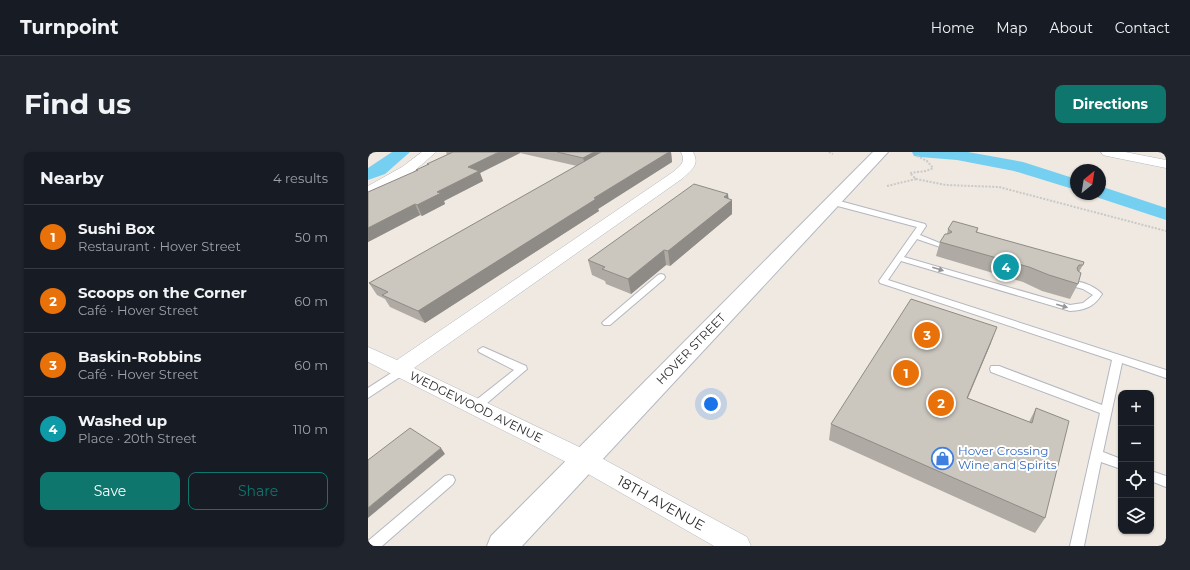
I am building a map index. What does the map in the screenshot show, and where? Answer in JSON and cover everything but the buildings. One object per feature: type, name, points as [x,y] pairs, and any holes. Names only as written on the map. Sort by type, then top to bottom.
[{"type":"main road","name":"HOVER STREET","points":[[502,546],[881,152]]},
{"type":"street","points":[[368,191],[407,170],[430,152]]},
{"type":"street","points":[[400,369],[678,175],[689,165],[690,158],[687,152]]},
{"type":"street","points":[[1107,152],[1166,164]]},
{"type":"street","name":"WEDGEWOOD AVENUE","points":[[368,354],[584,460]]},
{"type":"street","name":"18TH AVENUE","points":[[584,460],[738,546]]},
{"type":"lane","points":[[833,202],[922,226],[883,281],[1166,374]]},
{"type":"lane","points":[[915,236],[943,246]]},
{"type":"lane","points":[[900,258],[1070,308],[1086,307],[1094,302],[1098,294],[1086,287],[1075,284]]},
{"type":"lane","points":[[607,323],[661,277]]},
{"type":"lane","points":[[475,407],[522,369],[483,350]]},
{"type":"lane","points":[[1077,546],[1118,358]]},
{"type":"lane","points":[[368,394],[400,369]]},
{"type":"lane","points":[[994,369],[1106,411]]},
{"type":"lane","points":[[1097,455],[1118,463]]},
{"type":"lane","points":[[1154,477],[1166,482]]},
{"type":"lane","points":[[372,546],[448,480]]},
{"type":"path","points":[[829,152],[833,154]]},
{"type":"path","points":[[916,179],[910,173],[926,171],[933,168],[927,161],[917,156]]},
{"type":"path","points":[[888,186],[916,179],[946,185],[999,187],[1166,231]]},
{"type":"waterway","points":[[368,175],[379,170],[402,152]]},
{"type":"waterway","points":[[920,152],[957,155],[1017,166],[1070,183]]},
{"type":"waterway","points":[[1106,194],[1166,214]]},
{"type":"place","name":"Washed up","points":[[1006,267]]},
{"type":"place","name":"Baskin-Robbins","points":[[927,335]]},
{"type":"place","name":"Sushi Box","points":[[906,373]]},
{"type":"place","name":"Scoops on the Corner","points":[[941,403]]},
{"type":"place","name":"Hover Crossing Wine and Spirits","points":[[943,458]]}]
